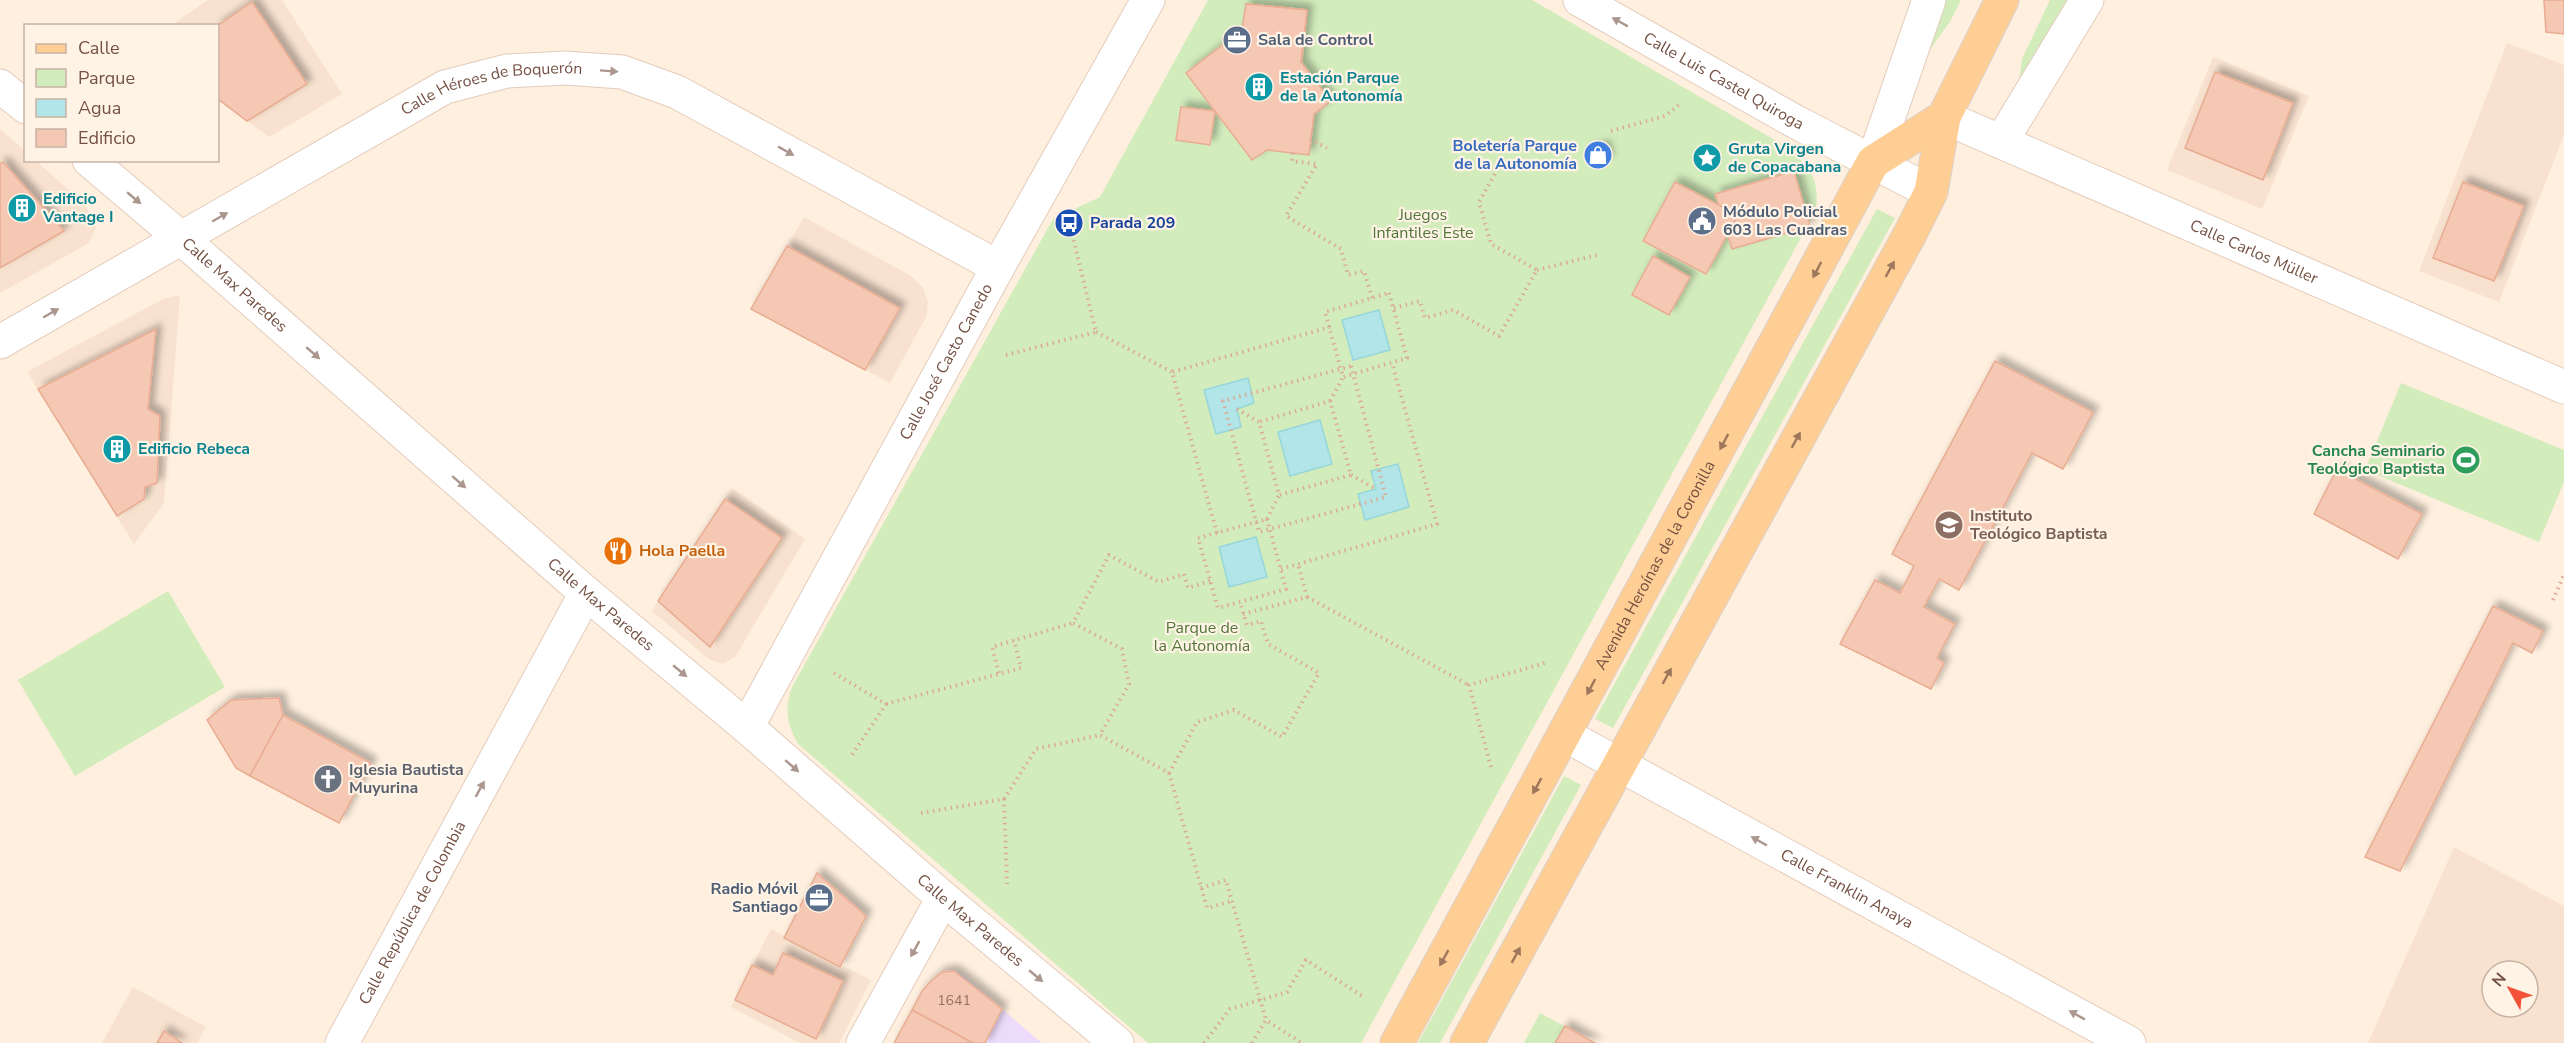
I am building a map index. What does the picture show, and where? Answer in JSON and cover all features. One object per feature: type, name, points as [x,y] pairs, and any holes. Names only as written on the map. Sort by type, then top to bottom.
[{"type":"main road","points":[[1467,1043],[1932,192],[1944,117],[2002,0]]},
{"type":"main road","name":"Avenida Heroínas de la Coronilla","points":[[1397,1043],[1873,162],[1944,117]]},
{"type":"street","name":"Calle José Casto Canedo","points":[[747,728],[998,267],[1148,0]]},
{"type":"street","name":"Calle Luis Castel Quiroga","points":[[1580,0],[1796,122],[1932,192]]},
{"type":"street","points":[[1873,162],[1929,0]]},
{"type":"street","points":[[2001,142],[2086,0]]},
{"type":"street","name":"Calle Héroes de Boquerón","points":[[0,342],[445,87],[507,71],[566,68],[622,72],[677,92],[998,267]]},
{"type":"street","points":[[0,86],[24,105]]},
{"type":"street","name":"Calle Carlos Müller","points":[[1944,117],[2564,387]]},
{"type":"street","name":"Calle Max Paredes","points":[[91,162],[586,593],[747,728],[943,898],[1117,1043]]},
{"type":"street","name":"Calle República de Colombia","points":[[342,1043],[586,593]]},
{"type":"street","name":"Calle Franklin Anaya","points":[[1565,735],[2129,1043]]},
{"type":"street","points":[[863,1043],[943,898]]},
{"type":"path","points":[[1611,131],[1665,116],[1687,98]]},
{"type":"path","points":[[1310,139],[1327,148]]},
{"type":"path","points":[[1293,153],[1292,161],[1317,164],[1286,216],[1341,249],[1348,275],[1364,271],[1372,298]]},
{"type":"path","points":[[1505,156],[1479,202],[1491,244],[1537,270],[1597,255]]},
{"type":"path","points":[[1072,234],[1096,332]]},
{"type":"path","points":[[1394,308],[1420,301],[1425,318],[1454,310],[1498,336],[1537,270]]},
{"type":"path","points":[[1343,377],[1407,358],[1389,293],[1325,312],[1343,377],[1330,401],[1351,475]]},
{"type":"path","points":[[1006,355],[1096,332],[1172,372],[1330,327]]},
{"type":"path","points":[[1281,569],[1437,524],[1392,363]]},
{"type":"path","points":[[1351,366],[1353,375],[1386,497],[1259,532],[1223,400],[1351,366]]},
{"type":"path","points":[[1172,372],[1217,533]]},
{"type":"path","points":[[1259,422],[1330,401]]},
{"type":"path","points":[[1237,409],[1259,422],[1279,495],[1267,519],[1286,589],[1218,608],[1198,538],[1267,519]]},
{"type":"path","points":[[1279,495],[1351,475],[1376,489]]},
{"type":"path","points":[[1073,623],[1109,555],[1159,582],[1184,574],[1188,588],[1210,581]]},
{"type":"path","points":[[1298,564],[1307,597]]},
{"type":"path","points":[[2553,600],[2564,574]]},
{"type":"path","points":[[1244,615],[1307,597],[1469,685],[1548,662]]},
{"type":"path","points":[[1232,901],[1207,908],[1169,773],[1197,722],[1234,710],[1282,737],[1319,673],[1268,644],[1261,621],[1247,625],[1240,602]]},
{"type":"path","points":[[999,673],[992,647],[1073,623],[1122,649],[1129,684],[1100,735]]},
{"type":"path","points":[[852,755],[886,704],[1021,668],[1014,640]]},
{"type":"path","points":[[834,673],[886,704]]},
{"type":"path","points":[[1469,685],[1491,767]]},
{"type":"path","points":[[1007,884],[1004,799],[1036,749],[1100,735],[1169,773]]},
{"type":"path","points":[[921,813],[1004,799]]},
{"type":"path","points":[[1201,888],[1226,880],[1266,1020],[1302,1043]]},
{"type":"path","points":[[1204,1043],[1230,1009],[1287,992],[1306,960],[1364,998]]},
{"type":"path","points":[[1252,1043],[1266,1020]]},
{"type":"shaded area","points":[[208,0],[282,0],[342,94],[269,137],[219,100],[219,24],[173,24]]},
{"type":"shaded area","points":[[2507,43],[2564,65],[2564,135],[2499,302],[2419,271]]},
{"type":"shaded area","points":[[2213,57],[2309,96],[2262,209],[2167,170]]},
{"type":"shaded area","name":"Edificio Vantage I","points":[[0,129],[24,150],[24,162],[37,162],[85,204],[96,227],[89,243],[0,293]]},
{"type":"shaded area","points":[[804,217],[911,276],[923,288],[928,302],[926,317],[890,383],[751,309]]},
{"type":"shaded area","name":"Edificio Rebeca","points":[[180,295],[164,503],[134,544],[27,372],[163,299]]},
{"type":"shaded area","points":[[732,488],[805,539],[735,657],[723,664],[710,660],[652,611]]},
{"type":"shaded area","points":[[2454,847],[2564,906],[2564,1043],[2368,1043]]},
{"type":"shaded area","points":[[771,929],[871,980],[839,1043],[800,1043],[731,1007]]},
{"type":"shaded area","points":[[954,971],[962,975],[1042,1043],[894,1043],[922,991],[942,972]]},
{"type":"shaded area","points":[[133,987],[206,1027],[197,1043],[102,1043]]},
{"type":"green space","name":"Parque de la Autonomía","points":[[1208,0],[1532,0],[1785,146],[1806,167],[1815,182],[1817,201],[1815,212],[1361,1043],[1148,1043],[798,744],[791,730],[788,716],[787,709],[792,687],[1053,219],[1100,197]]},
{"type":"green space","points":[[1944,0],[1961,0],[1951,20],[1924,58]]},
{"type":"green space","points":[[2050,0],[2069,0],[2019,81],[2022,59]]},
{"type":"green space","points":[[1877,209],[1895,218],[1613,728],[1595,719]]},
{"type":"green space","name":"Cancha Seminario Teológico Baptista","points":[[2401,383],[2564,450],[2564,482],[2539,542],[2365,470]]},
{"type":"green space","points":[[168,591],[225,687],[75,776],[18,680]]},
{"type":"green space","points":[[1564,776],[1581,785],[1440,1043],[1418,1043]]},
{"type":"green space","points":[[1540,1013],[1595,1043],[1524,1043]]},
{"type":"water","points":[[1379,310],[1390,350],[1353,360],[1342,320]]},
{"type":"water","points":[[1248,378],[1254,403],[1237,409],[1241,427],[1216,434],[1204,390]]},
{"type":"water","points":[[1320,420],[1332,464],[1290,476],[1278,432]]},
{"type":"water","points":[[1398,464],[1409,507],[1365,520],[1358,494],[1376,489],[1371,471]]},
{"type":"water","points":[[1256,537],[1267,577],[1229,587],[1219,547]]},
{"type":"building","points":[[2544,0],[2564,0],[2564,34],[2546,32]]},
{"type":"building","points":[[252,2],[307,84],[247,121],[219,100],[219,25]]},
{"type":"building","points":[[1246,4],[1307,10],[1295,126],[1232,120]]},
{"type":"building","name":"Estación Parque de la Autonomía","points":[[1246,4],[1307,10],[1301,62],[1331,101],[1314,114],[1309,155],[1267,150],[1252,160],[1186,73],[1242,30]]},
{"type":"building","points":[[2215,72],[2293,103],[2263,180],[2185,148]]},
{"type":"building","points":[[1181,107],[1215,111],[1210,145],[1176,140]]},
{"type":"building","name":"Boletería Parque de la Autonomía","points":[[1605,146],[1608,160],[1591,163],[1588,150]]},
{"type":"building","name":"Edificio Vantage I","points":[[3,162],[64,231],[0,268],[0,164]]},
{"type":"building","points":[[1794,171],[1810,226],[1732,249],[1715,194]]},
{"type":"building","points":[[1675,182],[1738,215],[1706,274],[1643,241]]},
{"type":"building","points":[[2463,182],[2524,206],[2494,281],[2433,258]]},
{"type":"building","points":[[787,246],[900,308],[865,370],[751,309]]},
{"type":"building","points":[[1653,256],[1690,277],[1669,315],[1632,295]]},
{"type":"building","name":"Edificio Rebeca","points":[[156,329],[148,409],[160,416],[157,483],[145,487],[144,499],[117,516],[38,389]]},
{"type":"building","points":[[1995,361],[2093,412],[2063,469],[2032,453],[1959,590],[1939,579],[1924,607],[1955,624],[1937,658],[1944,663],[1931,689],[1840,644],[1875,580],[1900,593],[1914,566],[1892,554]]},
{"type":"building","points":[[2337,469],[2422,514],[2398,559],[2314,514]]},
{"type":"building","points":[[725,499],[782,538],[710,647],[658,601]]},
{"type":"building","points":[[2493,606],[2543,631],[2532,653],[2513,643],[2400,871],[2365,857]]},
{"type":"building","points":[[279,698],[283,715],[250,776],[236,768],[207,720],[231,700]]},
{"type":"building","points":[[283,715],[371,763],[339,823],[250,776]]},
{"type":"building","points":[[817,873],[866,916],[840,967],[784,938]]},
{"type":"building","points":[[783,953],[843,981],[816,1039],[735,1000],[752,965],[773,975]]},
{"type":"building","points":[[954,971],[1002,1009],[985,1043],[973,1043],[912,1010],[922,991],[931,981],[942,972]]},
{"type":"building","points":[[912,1010],[973,1043],[894,1043]]},
{"type":"building","points":[[1565,1026],[1595,1043],[1555,1043]]},
{"type":"building","points":[[164,1031],[182,1043],[157,1043]]},
{"type":"place","name":"Sala de Control","points":[[1237,40]]},
{"type":"place","name":"Estación Parque de la Autonomía","points":[[1259,87]]},
{"type":"place","name":"Boletería Parque de la Autonomía","points":[[1598,155]]},
{"type":"place","name":"Gruta Virgen de Copacabana","points":[[1707,158]]},
{"type":"place","name":"Edificio Vantage I","points":[[22,208]]},
{"type":"place","name":"Módulo Policial 603 Las Cuadras","points":[[1702,221]]},
{"type":"place","name":"Parada 209","points":[[1069,223]]},
{"type":"place","name":"Edificio Rebeca","points":[[117,449]]},
{"type":"place","name":"Cancha Seminario Teológico Baptista","points":[[2466,460]]},
{"type":"place","name":"Instituto Teológico Baptista","points":[[1949,525]]},
{"type":"place","name":"Hola Paella","points":[[618,551]]},
{"type":"place","name":"Iglesia Bautista Muyurina","points":[[328,779]]},
{"type":"place","name":"Radio Móvil Santiago","points":[[819,898]]},
{"type":"park label","name":"Juegos Infantiles Este","points":[[1423,224]]}]
